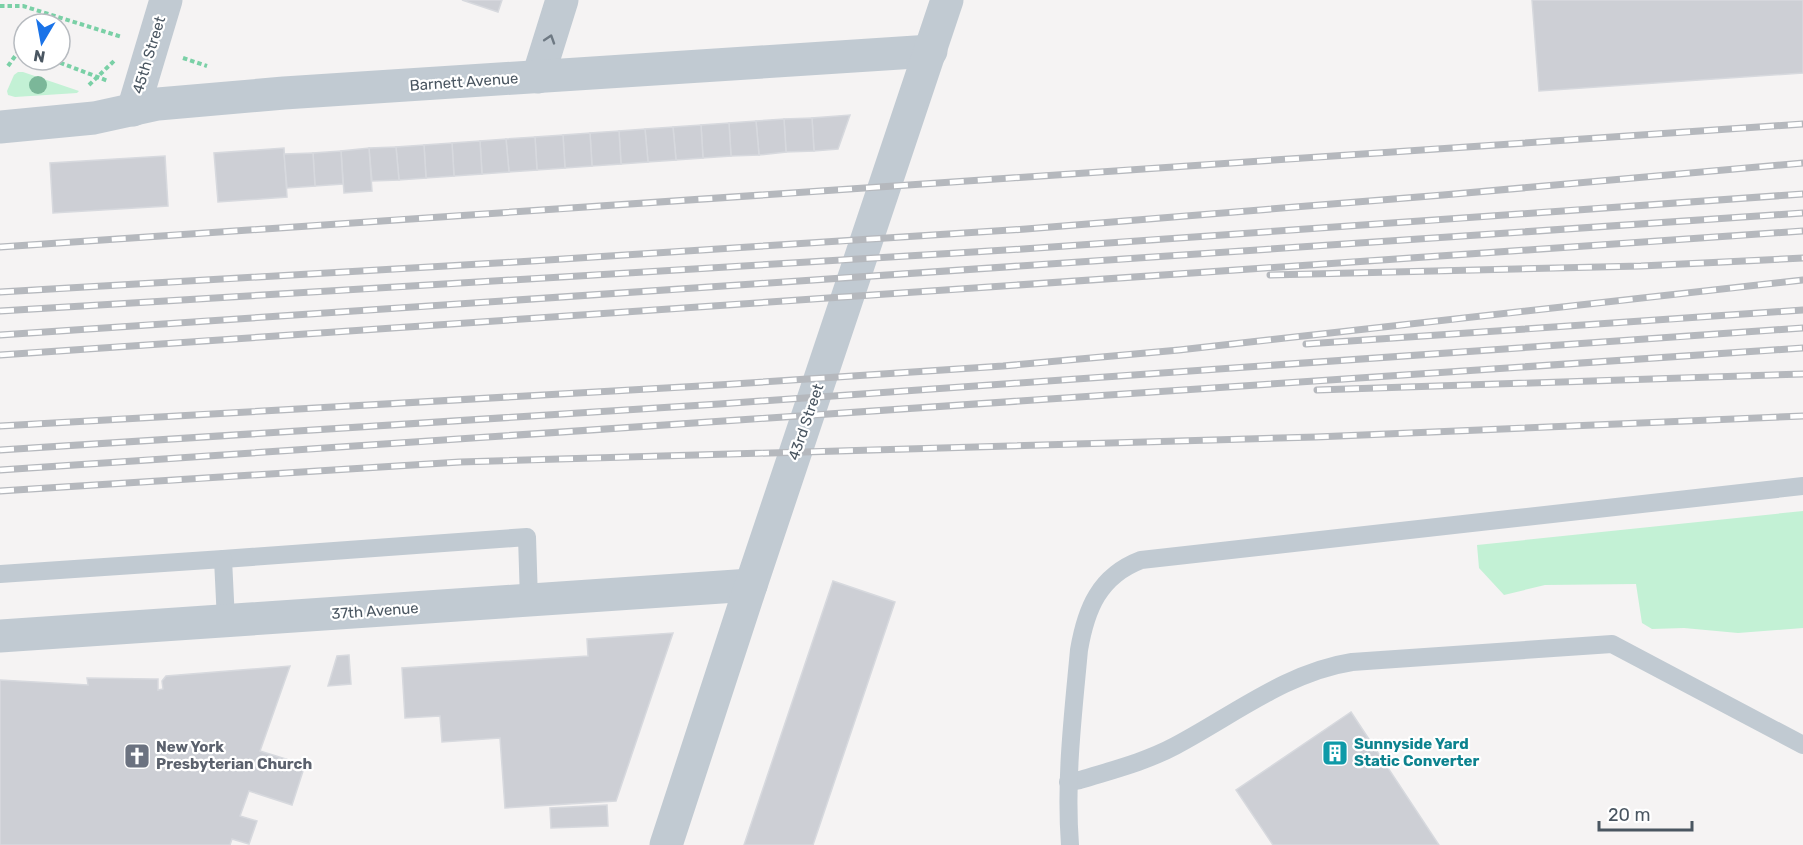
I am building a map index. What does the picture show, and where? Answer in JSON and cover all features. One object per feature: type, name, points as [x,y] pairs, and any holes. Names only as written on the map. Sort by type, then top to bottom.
[{"type":"street","name":"45th Street","points":[[124,97],[166,0]]},
{"type":"street","points":[[538,77],[562,0]]},
{"type":"street","name":"43rd Street","points":[[666,845],[948,0]]},
{"type":"street","name":"Barnett Avenue","points":[[0,127],[94,118],[124,97],[158,104],[284,93],[930,51]]},
{"type":"street","name":"37th Avenue","points":[[0,636],[751,585]]},
{"type":"lane","points":[[1070,845],[1068,782],[1082,631],[1090,607],[1101,590],[1129,564],[1141,560],[1803,486]]},
{"type":"lane","points":[[0,574],[527,537],[529,600]]},
{"type":"lane","points":[[223,560],[226,621]]},
{"type":"lane","points":[[1068,782],[1154,757],[1292,680],[1331,665],[1612,644],[1803,745]]},
{"type":"path","points":[[89,85],[120,55]]},
{"type":"path","points":[[8,66],[12,60]]},
{"type":"path","points":[[72,67],[98,77],[124,97]]},
{"type":"green space","points":[[23,72],[79,91],[77,93],[15,97],[8,95],[7,91],[14,75]]},
{"type":"green space","points":[[1803,511],[1803,628],[1738,633],[1684,628],[1652,629],[1642,623],[1636,584],[1545,585],[1504,595],[1479,568],[1477,545]]},
{"type":"building","points":[[462,0],[502,0],[498,12]]},
{"type":"building","points":[[1532,0],[1803,0],[1803,73],[1539,91]]},
{"type":"building","points":[[850,115],[838,149],[814,151],[812,118]]},
{"type":"building","points":[[812,118],[814,151],[786,152],[784,119]]},
{"type":"building","points":[[784,119],[786,152],[759,155],[756,121]]},
{"type":"building","points":[[756,121],[759,155],[731,156],[729,123]]},
{"type":"building","points":[[729,123],[731,156],[703,158],[701,125]]},
{"type":"building","points":[[701,125],[703,158],[676,160],[673,127]]},
{"type":"building","points":[[673,127],[676,160],[648,162],[645,129]]},
{"type":"building","points":[[645,129],[648,162],[621,164],[619,131]]},
{"type":"building","points":[[619,131],[621,164],[592,166],[590,133]]},
{"type":"building","points":[[590,133],[592,166],[565,168],[563,135]]},
{"type":"building","points":[[563,135],[565,168],[537,170],[535,137]]},
{"type":"building","points":[[535,137],[537,170],[509,172],[506,139]]},
{"type":"building","points":[[506,139],[509,172],[482,174],[480,141]]},
{"type":"building","points":[[480,141],[482,174],[454,176],[452,143]]},
{"type":"building","points":[[452,143],[454,176],[426,178],[424,145]]},
{"type":"building","points":[[424,145],[426,178],[399,180],[396,147]]},
{"type":"building","points":[[396,147],[399,180],[372,181],[369,148]]},
{"type":"building","points":[[284,148],[287,197],[218,202],[214,153]]},
{"type":"building","points":[[369,148],[372,191],[344,193],[341,151]]},
{"type":"building","points":[[341,151],[343,184],[315,186],[313,153]]},
{"type":"building","points":[[313,153],[315,186],[287,188],[284,154]]},
{"type":"building","points":[[165,156],[168,206],[53,213],[50,163]]},
{"type":"building","points":[[833,581],[895,602],[813,845],[744,845]]},
{"type":"building","points":[[673,633],[616,801],[505,808],[500,738],[442,742],[440,716],[405,718],[402,668],[588,656],[587,639]]},
{"type":"building","points":[[349,655],[351,684],[328,686],[337,656]]},
{"type":"building","name":"New York Presbyterian Church","points":[[290,666],[260,751],[305,765],[292,805],[249,791],[240,816],[257,821],[249,844],[232,839],[230,845],[0,845],[0,680],[88,685],[87,678],[158,679],[158,690],[163,689],[162,681],[166,676]]},
{"type":"building","name":"Sunnyside Yard Static Converter","points":[[1351,712],[1439,845],[1273,845],[1236,790]]},
{"type":"building","points":[[607,805],[608,826],[551,828],[550,808]]},
{"type":"railway","points":[[0,247],[1803,124]]},
{"type":"railway","points":[[0,292],[1026,229],[1803,163]]},
{"type":"railway","points":[[0,311],[1023,249],[1803,194]]},
{"type":"railway","points":[[0,335],[1803,213]]},
{"type":"railway","points":[[0,355],[1803,231]]},
{"type":"railway","points":[[1270,275],[1641,266],[1803,258]]},
{"type":"railway","points":[[0,426],[718,385],[1003,366],[1179,350],[1803,280]]},
{"type":"railway","points":[[1306,344],[1803,310]]},
{"type":"railway","points":[[0,450],[719,404],[1803,328]]},
{"type":"railway","points":[[0,470],[1803,348]]},
{"type":"railway","points":[[1317,390],[1803,374]]},
{"type":"railway","points":[[0,491],[460,462],[1316,437],[1803,416]]},
{"type":"place","name":"Sunnyside Yard Static Converter","points":[[1335,753]]},
{"type":"place","name":"New York Presbyterian Church","points":[[137,756]]}]
